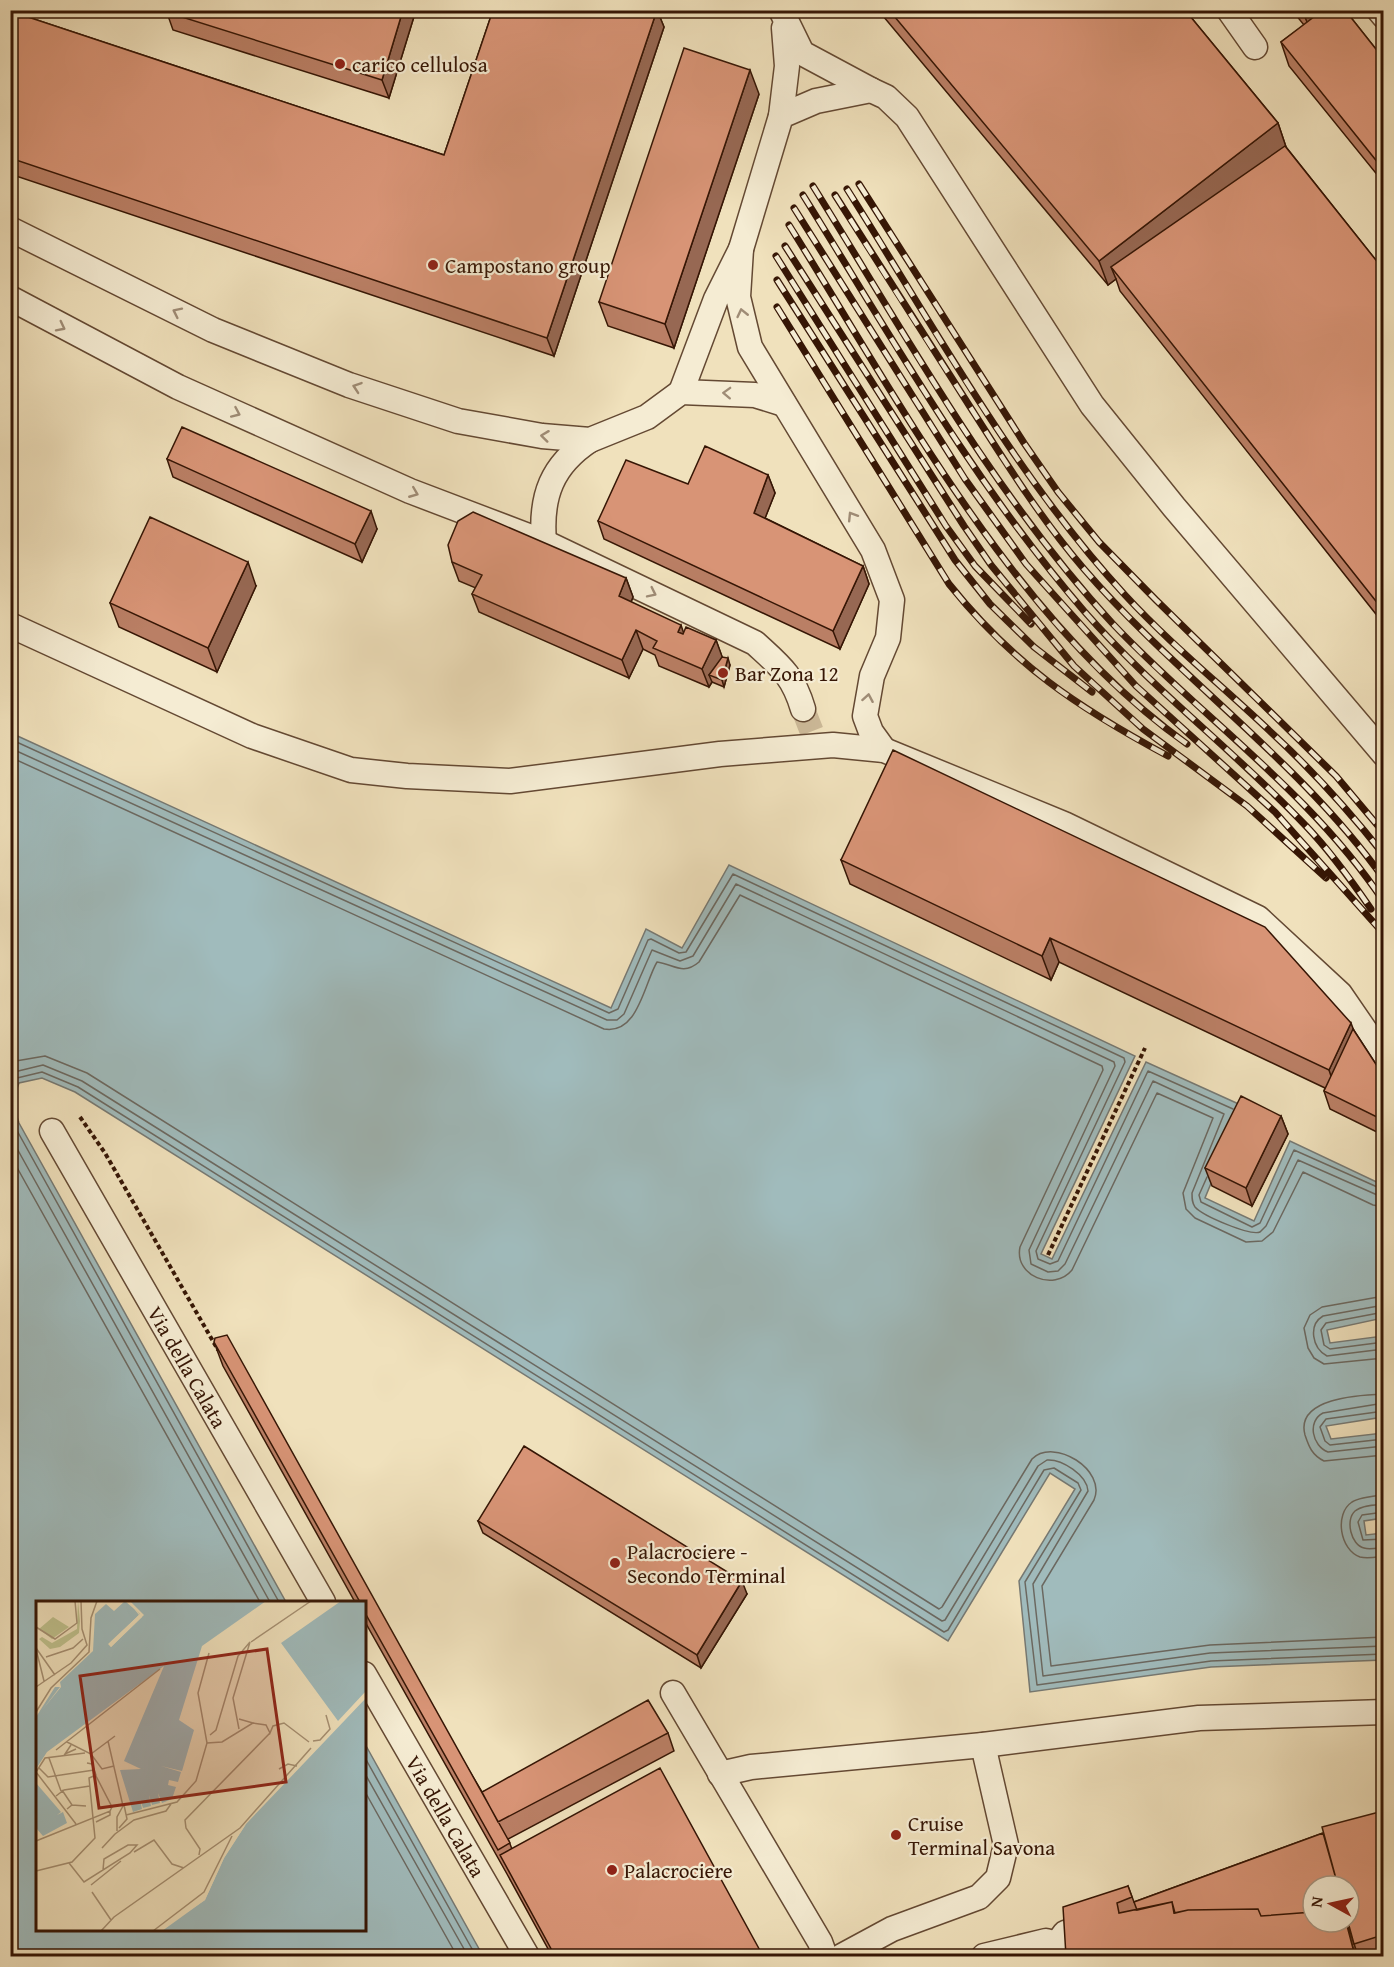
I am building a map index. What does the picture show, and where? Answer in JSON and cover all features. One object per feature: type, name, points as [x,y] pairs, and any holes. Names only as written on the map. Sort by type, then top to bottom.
[{"type":"street","points":[[1229,10],[1255,48]]},
{"type":"street","points":[[1379,10],[1383,16]]},
{"type":"street","points":[[781,12],[802,53],[886,97],[907,117],[1092,405],[1174,507],[1383,754]]},
{"type":"street","points":[[544,542],[542,517],[550,485],[569,454],[590,440],[647,417],[681,392],[716,299],[741,249],[781,116],[787,66],[787,42],[781,12]]},
{"type":"street","points":[[781,116],[816,102],[871,90]]},
{"type":"street","points":[[10,229],[213,330],[349,385],[458,421],[542,436],[590,440]]},
{"type":"street","points":[[741,249],[738,297],[750,347],[873,550],[892,600],[888,638],[872,676],[865,716],[871,732],[884,750]]},
{"type":"street","points":[[10,298],[177,387],[410,491],[544,542],[754,642],[779,664],[795,684],[802,709]]},
{"type":"street","points":[[681,392],[755,395],[784,404]]},
{"type":"street","points":[[10,625],[252,736],[351,770],[407,776],[510,781],[720,754],[817,746],[884,750],[1064,824],[1258,918],[1340,994],[1383,1058]]},
{"type":"street","name":"Via della Calata","points":[[52,1131],[322,1601]]},
{"type":"street","name":"Via della Calata","points":[[366,1677],[527,1956]]},
{"type":"street","points":[[673,1693],[820,1942],[825,1956]]},
{"type":"street","points":[[1335,1712],[1383,1700]]},
{"type":"street","points":[[720,1774],[751,1767],[983,1745],[1199,1718],[1383,1712]]},
{"type":"street","points":[[842,1956],[892,1929],[979,1898],[998,1878],[1006,1845],[983,1745]]},
{"type":"street","points":[[988,1956],[1046,1941],[1058,1950],[1065,1933],[1121,1915]]},
{"type":"path","points":[[1048,1255],[1145,1048]]},
{"type":"path","points":[[80,1116],[105,1153],[218,1352]]},
{"type":"water","points":[[11,733],[611,1008],[646,929],[682,948],[729,865],[1135,1056],[1041,1254],[1052,1259],[1146,1062],[1243,1106],[1205,1198],[1254,1221],[1290,1141],[1383,1185],[1383,1318],[1327,1330],[1330,1343],[1383,1336],[1383,1417],[1326,1426],[1331,1439],[1383,1433],[1383,1518],[1364,1521],[1366,1535],[1383,1533],[1383,1660],[1211,1667],[1030,1692],[1019,1581],[1075,1489],[1050,1473],[948,1641],[75,1092],[42,1078],[19,1083],[12,1102],[19,1123],[285,1601],[36,1601],[36,1931],[366,1931],[366,1746],[483,1956],[11,1956]]},
{"type":"building","name":"carico cellulosa","points":[[166,10],[403,10],[382,80],[166,12]]},
{"type":"building","name":"Campostano group","points":[[493,10],[657,10],[547,338],[10,158],[10,11],[444,155]]},
{"type":"building","points":[[889,10],[1185,10],[1278,123],[1099,261]]},
{"type":"building","points":[[1300,10],[1313,10],[1305,17]]},
{"type":"building","points":[[1323,10],[1345,10],[1383,58],[1383,169],[1281,42]]},
{"type":"building","points":[[684,48],[750,70],[665,324],[599,302]]},
{"type":"building","points":[[1285,146],[1383,269],[1383,610],[1111,267]]},
{"type":"building","points":[[182,427],[371,511],[355,544],[167,459]]},
{"type":"building","points":[[705,446],[768,475],[754,513],[863,566],[833,631],[598,521],[626,460],[688,484]]},
{"type":"building","points":[[473,512],[626,578],[619,596],[681,625],[678,632],[683,634],[686,627],[716,640],[702,669],[653,648],[657,641],[636,630],[622,660],[472,594],[482,575],[452,562],[448,545],[458,521]]},
{"type":"building","points":[[150,517],[248,562],[208,648],[110,603]]},
{"type":"building","points":[[722,657],[728,658],[722,680],[709,675]]},
{"type":"building","points":[[893,750],[1265,927],[1351,1023],[1329,1070],[1050,938],[1042,956],[841,860]]},
{"type":"building","points":[[1353,1029],[1383,1075],[1383,1120],[1324,1091]]},
{"type":"building","points":[[1241,1096],[1281,1116],[1246,1188],[1205,1168]]},
{"type":"building","points":[[227,1335],[510,1843],[498,1850],[366,1615],[366,1601],[359,1601],[214,1342],[215,1338]]},
{"type":"building","name":"Palacrociere - Secondo Terminal","points":[[524,1446],[742,1581],[697,1655],[478,1521]]},
{"type":"building","points":[[648,1700],[668,1733],[498,1822],[482,1792]]},
{"type":"building","name":"Palacrociere","points":[[660,1768],[763,1956],[555,1956],[500,1855]]},
{"type":"building","points":[[1383,1811],[1383,1935],[1354,1944],[1351,1934],[1361,1934],[1361,1874],[1335,1874],[1322,1827]]},
{"type":"building","points":[[1323,1833],[1335,1874],[1301,1874],[1301,1913],[1261,1916],[1258,1909],[1188,1910],[1175,1913],[1172,1902],[1137,1910],[1134,1902]]},
{"type":"building","points":[[1128,1886],[1132,1897],[1117,1903],[1119,1913],[1172,1902],[1174,1913],[1188,1910],[1258,1909],[1261,1916],[1301,1913],[1301,1934],[1349,1934],[1355,1956],[1066,1956],[1063,1907]]},
{"type":"tunnel","points":[[803,709],[817,745]]},
{"type":"railway","points":[[859,184],[1024,443],[1058,492],[1099,542],[1336,776],[1384,833]]},
{"type":"railway","points":[[813,186],[953,412],[990,468],[1069,574],[1147,658],[1290,790],[1355,862],[1384,902]]},
{"type":"railway","points":[[847,189],[977,399],[1012,451],[1085,549],[1161,632],[1303,763],[1384,855]]},
{"type":"railway","points":[[803,195],[935,408],[1006,512],[1044,562],[1110,640],[1306,826],[1340,866],[1371,909]]},
{"type":"railway","points":[[835,195],[1009,467],[1068,550],[1120,609],[1315,796],[1351,836],[1384,879]]},
{"type":"railway","points":[[794,208],[965,479],[1026,564],[1136,686],[1275,812],[1384,934]]},
{"type":"railway","points":[[789,225],[918,435],[1014,572],[1067,636],[1125,694],[1187,744]]},
{"type":"railway","points":[[785,246],[964,526],[991,565],[1074,666],[1143,729],[1247,806],[1326,878]]},
{"type":"railway","points":[[776,256],[946,526],[975,566],[1031,624]]},
{"type":"railway","points":[[777,280],[955,560],[990,604],[1034,647],[1092,692]]},
{"type":"railway","points":[[777,307],[949,584],[973,613],[1023,661],[1049,682],[1105,720],[1168,756]]},
{"type":"place","name":"carico cellulosa","points":[[340,64]]},
{"type":"place","name":"Campostano group","points":[[433,265]]},
{"type":"place","name":"Bar Zona 12","points":[[723,673]]},
{"type":"place","name":"Palacrociere - Secondo Terminal","points":[[615,1563]]},
{"type":"place","name":"Cruise Terminal Savona","points":[[896,1835]]},
{"type":"place","name":"Palacrociere","points":[[612,1870]]}]
